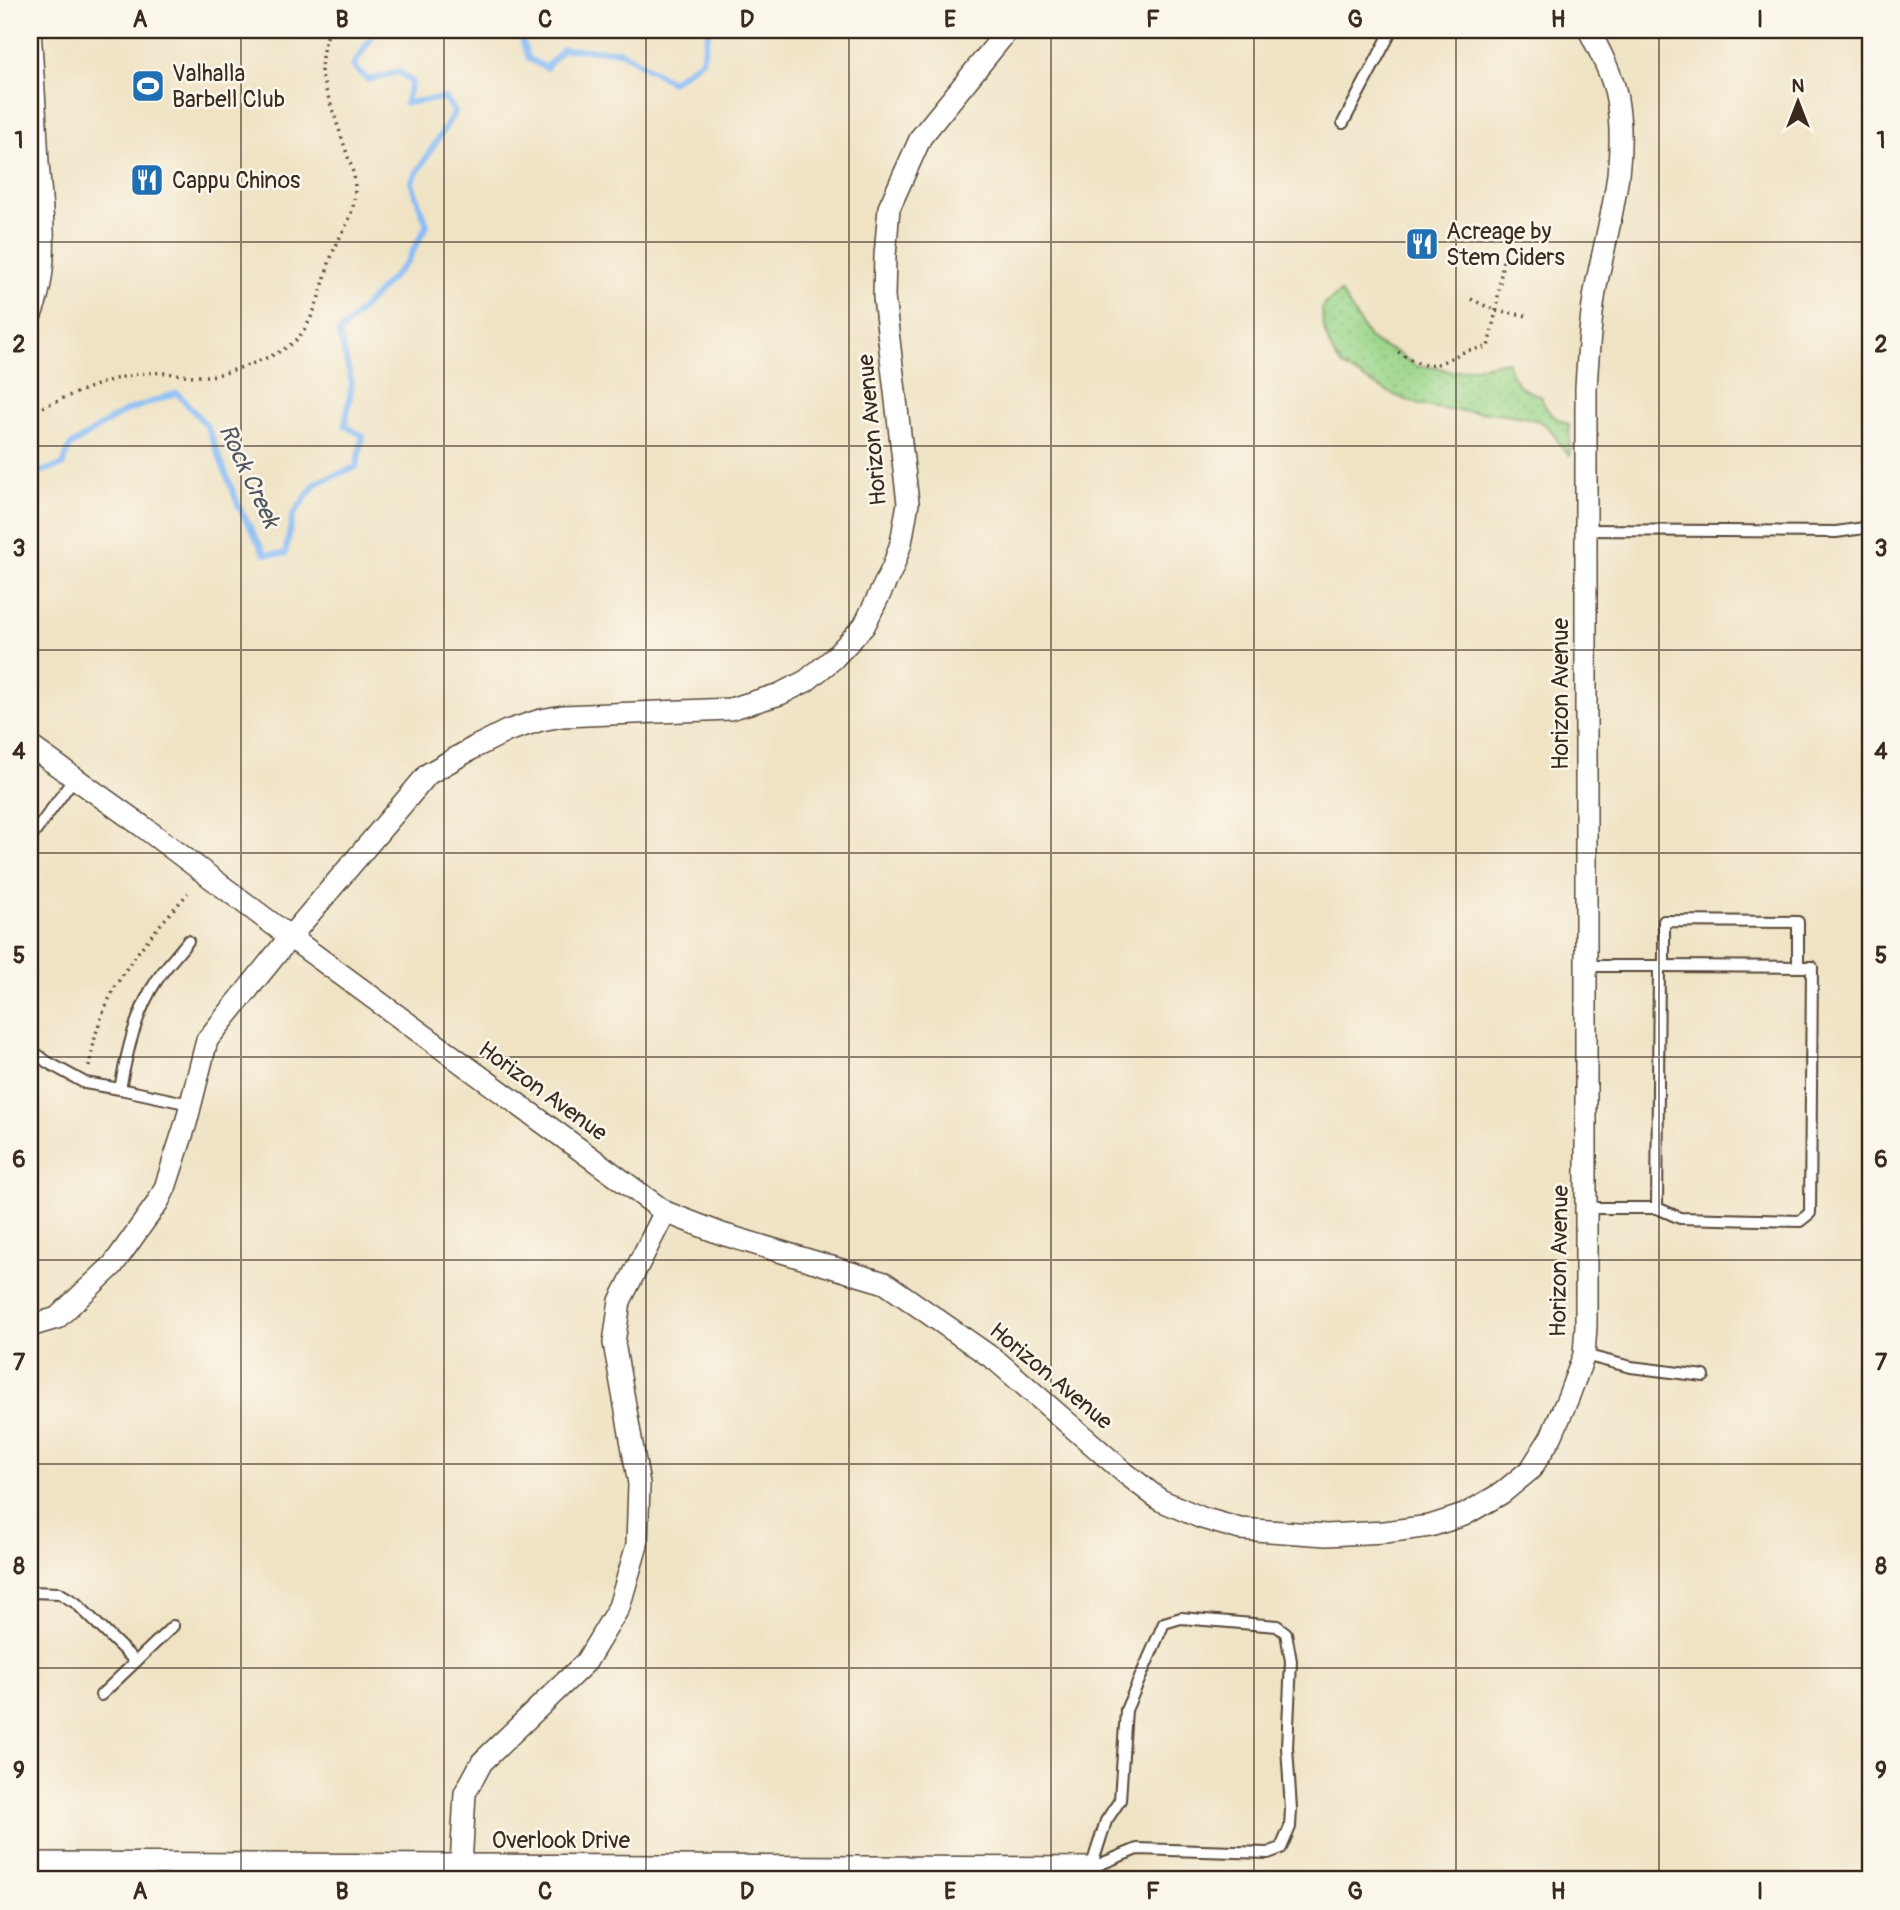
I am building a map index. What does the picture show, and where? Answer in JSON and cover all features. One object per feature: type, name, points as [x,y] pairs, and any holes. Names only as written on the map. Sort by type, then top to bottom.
[{"type":"street","points":[[30,30],[43,240],[39,289],[30,317]]},
{"type":"street","name":"Horizon Avenue","points":[[290,937],[428,774],[475,747],[507,732],[562,716],[730,709],[769,698],[806,681],[833,659],[864,626],[894,567],[908,503],[884,297],[889,208],[921,137],[1008,30]]},
{"type":"street","name":"Horizon Avenue","points":[[30,746],[665,1212],[722,1234],[885,1283],[998,1362],[1125,1473],[1160,1500],[1202,1518],[1240,1529],[1326,1535],[1430,1526],[1464,1515],[1502,1493],[1531,1469],[1551,1437],[1584,1355],[1586,388],[1588,345],[1596,287],[1618,187],[1620,144],[1615,92],[1601,54],[1588,30]]},
{"type":"street","points":[[30,1326],[57,1318],[113,1265],[158,1202],[186,1123],[207,1040],[290,937]]},
{"type":"street","points":[[461,1866],[465,1793],[482,1762],[586,1662],[619,1607],[637,1545],[639,1484],[614,1343],[620,1301],[665,1212]]},
{"type":"street","name":"Overlook Drive","points":[[30,1863],[398,1873],[461,1866],[1096,1874]]},
{"type":"lane","points":[[1343,123],[1392,30]]},
{"type":"lane","points":[[1586,530],[1836,532],[1864,528],[1870,524]]},
{"type":"lane","points":[[30,839],[75,777]]},
{"type":"lane","points":[[1657,1208],[1664,921],[1798,922],[1798,967]]},
{"type":"lane","points":[[120,1089],[134,1026],[156,981],[188,941]]},
{"type":"lane","points":[[1586,966],[1812,967],[1810,1213],[1800,1220],[1680,1218],[1657,1208],[1586,1208]]},
{"type":"lane","points":[[30,1049],[47,1062],[85,1083],[190,1104]]},
{"type":"lane","points":[[1584,1355],[1631,1367],[1704,1376]]},
{"type":"lane","points":[[30,1592],[59,1593],[76,1603],[135,1661]]},
{"type":"lane","points":[[1181,1618],[1277,1626],[1286,1633],[1291,1661],[1287,1747],[1291,1809],[1290,1827],[1281,1848],[1268,1853],[1137,1849],[1096,1874],[1106,1821],[1120,1800],[1126,1710],[1164,1623],[1181,1618]]},
{"type":"lane","points":[[101,1695],[173,1626]]},
{"type":"path","points":[[30,412],[93,387],[144,373],[207,376],[226,373],[283,350],[299,337],[309,320],[333,253],[354,207],[356,191],[354,175],[321,75],[324,43],[331,30]]},
{"type":"path","points":[[1398,352],[1422,365],[1433,365],[1468,351],[1489,347],[1506,237]]},
{"type":"path","points":[[1471,299],[1496,311],[1529,316]]},
{"type":"path","points":[[89,1067],[99,1026],[115,987],[130,962],[188,893]]},
{"type":"green space","points":[[1341,292],[1369,338],[1416,366],[1437,367],[1451,372],[1507,361],[1518,384],[1541,396],[1551,414],[1569,424],[1570,455],[1565,452],[1549,428],[1538,421],[1513,415],[1449,410],[1411,402],[1342,366],[1326,337],[1322,312],[1323,305]]},
{"type":"waterway","name":"Rock Creek","points":[[30,475],[63,465],[70,446],[123,412],[177,393],[207,426],[240,509],[265,554],[285,554],[293,515],[316,483],[356,467],[363,436],[345,426],[352,383],[339,333],[407,262],[427,225],[411,182],[455,112],[445,98],[405,103],[412,82],[399,72],[368,80],[353,66],[376,30]]},
{"type":"waterway","name":"Rock Creek","points":[[518,30],[529,59],[546,68],[563,49],[620,51],[671,82],[702,60],[709,30]]},
{"type":"place","name":"Valhalla Barbell Club","points":[[148,86]]},
{"type":"place","name":"Cappu Chinos","points":[[147,180]]},
{"type":"place","name":"Acreage by Stem Ciders","points":[[1422,244]]}]
